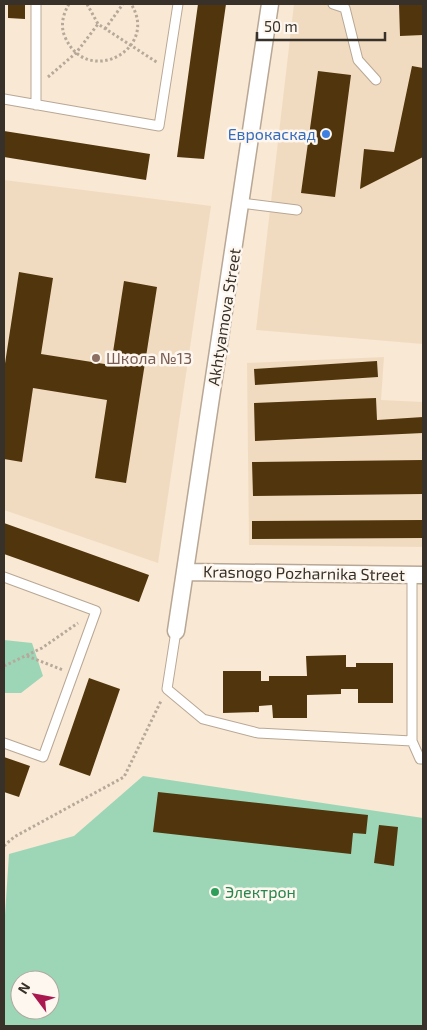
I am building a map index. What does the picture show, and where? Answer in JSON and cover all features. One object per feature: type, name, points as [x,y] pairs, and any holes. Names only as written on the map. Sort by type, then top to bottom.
[{"type":"street","name":"Akhtyamova Street","points":[[176,631],[270,4]]},
{"type":"street","name":"Krasnogo Pozharnika Street","points":[[185,572],[418,575]]},
{"type":"lane","points":[[36,4],[36,105]]},
{"type":"lane","points":[[4,99],[159,126],[178,4]]},
{"type":"lane","points":[[333,4],[345,8],[358,60],[376,80]]},
{"type":"lane","points":[[241,203],[297,210]]},
{"type":"lane","points":[[418,575],[412,741],[420,759],[423,759]]},
{"type":"lane","points":[[4,577],[96,611],[43,757],[4,743]]},
{"type":"lane","points":[[176,631],[167,689],[203,719],[258,733],[412,741]]},
{"type":"path","points":[[69,4],[62,21],[63,33],[68,44],[76,53],[85,59],[95,62],[115,58],[131,46],[138,26],[131,4]]},
{"type":"path","points":[[87,4],[98,24],[168,69]]},
{"type":"path","points":[[105,29],[123,4]]},
{"type":"path","points":[[36,82],[48,77],[76,53],[98,24]]},
{"type":"path","points":[[4,666],[42,648],[96,611]]},
{"type":"path","points":[[26,656],[73,674]]},
{"type":"path","points":[[4,846],[14,837],[124,777],[167,689]]},
{"type":"shaded area","points":[[294,4],[423,4],[423,344],[256,330]]},
{"type":"shaded area","name":"Школа №13","points":[[4,180],[211,206],[158,563],[4,510]]},
{"type":"shaded area","points":[[384,357],[381,400],[423,402],[423,547],[249,545],[247,363]]},
{"type":"green space","points":[[4,640],[32,643],[43,676],[21,693],[4,693]]},
{"type":"green space","name":"Электрон","points":[[143,776],[423,818],[423,1026],[4,1026],[4,930],[9,854],[74,836]]},
{"type":"building","points":[[8,4],[25,4],[25,19],[8,18]]},
{"type":"building","points":[[198,4],[226,4],[204,159],[177,157]]},
{"type":"building","points":[[399,4],[423,4],[423,35],[400,36]]},
{"type":"building","points":[[412,66],[423,68],[423,157],[360,189],[364,149],[394,152]]},
{"type":"building","name":"Еврокаскад","points":[[318,71],[351,75],[335,197],[301,193]]},
{"type":"building","points":[[4,131],[150,154],[146,180],[4,157]]},
{"type":"building","points":[[19,272],[53,278],[41,354],[111,365],[124,281],[157,287],[126,483],[95,478],[107,400],[33,388],[22,462],[4,459],[4,370]]},
{"type":"building","points":[[377,361],[378,377],[255,385],[254,369]]},
{"type":"building","points":[[376,398],[377,420],[423,417],[423,433],[255,441],[254,403]]},
{"type":"building","points":[[423,460],[423,494],[253,496],[252,462]]},
{"type":"building","points":[[423,520],[423,538],[252,539],[252,521]]},
{"type":"building","points":[[4,523],[149,575],[139,602],[4,554]]},
{"type":"building","points":[[346,655],[346,667],[356,667],[356,663],[393,663],[393,703],[358,703],[358,689],[341,689],[341,694],[307,695],[307,718],[273,718],[272,705],[259,706],[259,712],[223,713],[223,671],[261,671],[261,681],[269,681],[269,676],[307,676],[306,656]]},
{"type":"building","points":[[89,678],[120,689],[90,776],[59,765]]},
{"type":"building","points":[[4,757],[30,766],[19,797],[4,792]]},
{"type":"building","points":[[158,792],[368,815],[366,834],[353,833],[351,854],[153,832]]},
{"type":"building","points":[[379,825],[398,827],[394,866],[374,863]]},
{"type":"place","name":"Еврокаскад","points":[[326,134]]},
{"type":"place","name":"Школа №13","points":[[96,358]]},
{"type":"place","name":"Электрон","points":[[215,892]]}]
